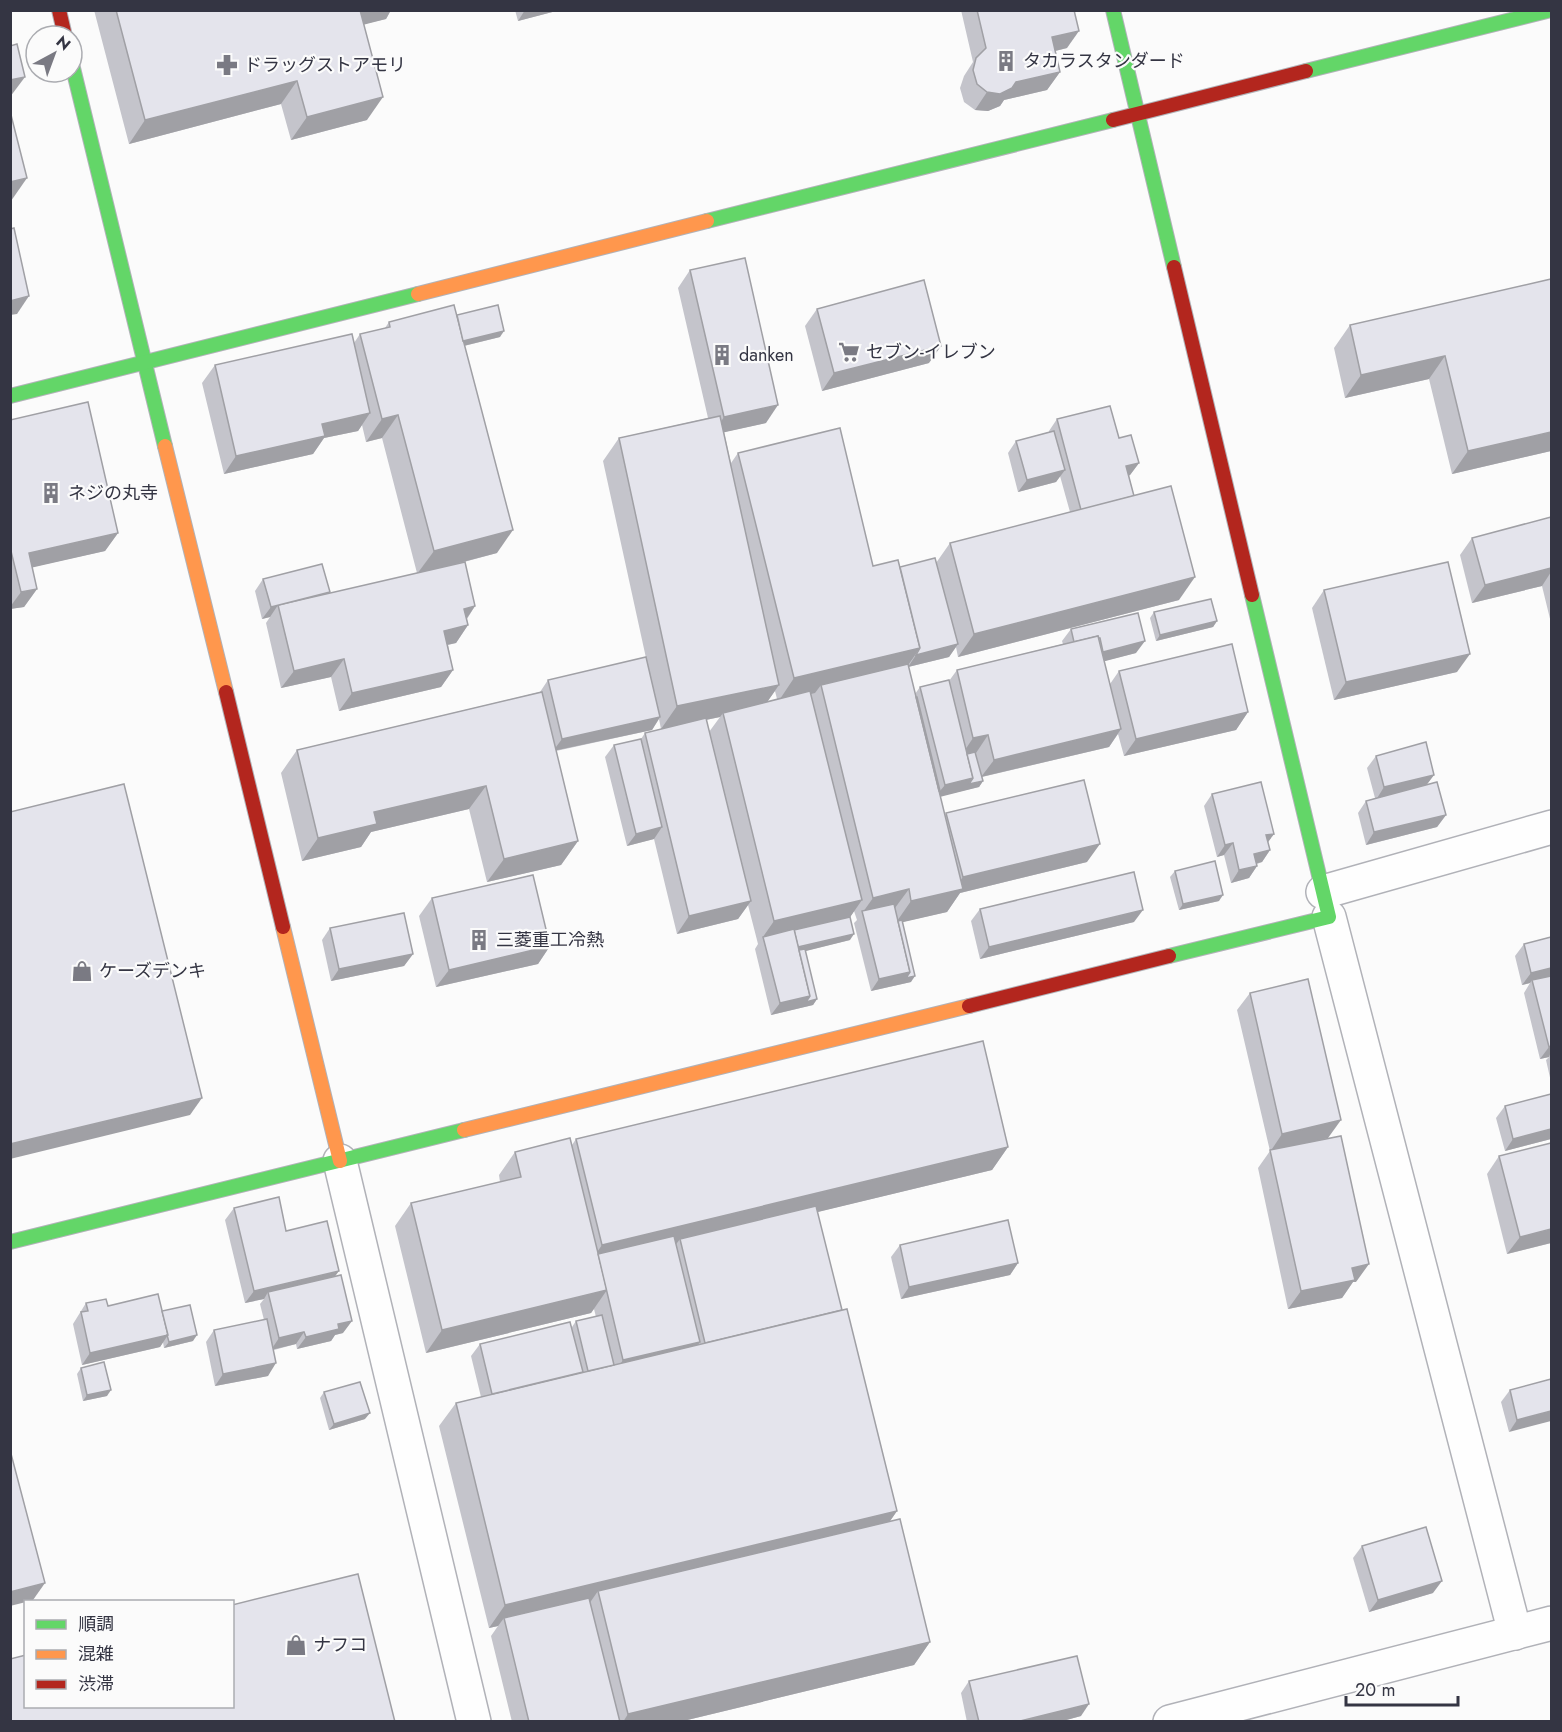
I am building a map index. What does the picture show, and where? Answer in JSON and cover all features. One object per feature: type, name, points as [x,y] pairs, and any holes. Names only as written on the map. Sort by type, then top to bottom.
[{"type":"street","points":[[1113,10],[1326,905],[1515,1633]]},
{"type":"street","points":[[10,396],[1551,10]]},
{"type":"street","points":[[77,84],[340,1161],[474,1722]]},
{"type":"street","points":[[10,1242],[340,1161],[1326,905],[1551,827]]},
{"type":"street","points":[[1170,1722],[1551,1623]]},
{"type":"building","points":[[116,10],[360,10],[383,97],[307,117],[297,81],[145,120]]},
{"type":"building","name":"タカラスタンダード","points":[[977,10],[1074,10],[1079,31],[1052,37],[1060,72],[1016,82],[1012,88],[1000,94],[987,92],[977,84],[973,70],[976,58],[986,48]]},
{"type":"building","points":[[17,44],[24,77],[10,80],[10,46]]},
{"type":"building","points":[[10,111],[27,178],[10,182]]},
{"type":"building","points":[[14,228],[29,296],[10,301],[10,229]]},
{"type":"building","name":"danken","points":[[745,258],[778,405],[724,417],[690,270]]},
{"type":"building","points":[[1551,279],[1551,432],[1468,451],[1445,356],[1361,375],[1350,325]]},
{"type":"building","points":[[924,280],[941,346],[834,373],[817,309]]},
{"type":"building","points":[[454,305],[513,530],[434,551],[398,415],[382,419],[360,334],[390,327],[389,322]]},
{"type":"building","points":[[498,305],[504,331],[463,341],[457,315]]},
{"type":"building","points":[[352,334],[370,413],[322,424],[325,436],[236,456],[215,365]]},
{"type":"building","name":"ネジの丸寺","points":[[88,402],[118,533],[29,553],[37,589],[21,592],[10,547],[10,420]]},
{"type":"building","points":[[1110,406],[1119,438],[1131,435],[1139,463],[1126,466],[1134,496],[1081,510],[1057,419]]},
{"type":"building","points":[[720,416],[779,685],[677,706],[619,438]]},
{"type":"building","points":[[840,428],[873,566],[898,560],[920,648],[794,678],[738,453]]},
{"type":"building","points":[[1054,431],[1065,470],[1027,480],[1016,441]]},
{"type":"building","points":[[1171,486],[1195,577],[974,634],[950,543]]},
{"type":"building","points":[[1551,517],[1551,568],[1485,585],[1472,538]]},
{"type":"building","points":[[935,558],[958,644],[916,655],[920,648],[900,567]]},
{"type":"building","points":[[465,562],[475,606],[464,609],[468,625],[444,631],[453,670],[352,693],[344,659],[294,671],[278,605]]},
{"type":"building","points":[[1448,562],[1470,654],[1346,682],[1324,590]]},
{"type":"building","points":[[322,564],[330,592],[271,607],[263,579]]},
{"type":"building","points":[[1211,599],[1217,621],[1160,635],[1154,612]]},
{"type":"building","points":[[1138,613],[1145,641],[1103,652],[1098,636],[1074,642],[1071,629]]},
{"type":"building","points":[[1098,636],[1121,729],[994,760],[988,735],[973,738],[957,670]]},
{"type":"building","points":[[1232,644],[1248,712],[1136,739],[1119,671]]},
{"type":"building","points":[[646,657],[660,717],[562,739],[548,680]]},
{"type":"building","points":[[908,664],[963,889],[911,901],[909,889],[873,898],[821,685]]},
{"type":"building","points":[[949,680],[973,778],[945,785],[920,687]]},
{"type":"building","points":[[810,691],[862,900],[774,921],[723,713]]},
{"type":"building","points":[[542,692],[578,841],[504,859],[486,786],[374,812],[377,824],[318,838],[297,750]]},
{"type":"building","points":[[917,697],[940,791],[939,791]]},
{"type":"building","points":[[706,718],[751,901],[689,916],[645,733]]},
{"type":"building","points":[[641,739],[662,827],[636,834],[614,745]]},
{"type":"building","points":[[1426,742],[1434,775],[1384,787],[1376,756]]},
{"type":"building","points":[[975,752],[983,781],[969,784],[973,778],[967,754]]},
{"type":"building","points":[[1084,780],[1100,844],[963,877],[946,813]]},
{"type":"building","points":[[1261,782],[1274,834],[1266,835],[1270,850],[1254,854],[1257,866],[1239,870],[1233,843],[1225,845],[1212,794]]},
{"type":"building","points":[[1437,782],[1446,815],[1374,832],[1366,801]]},
{"type":"building","name":"ケーズデンキ","points":[[124,784],[202,1098],[10,1144],[10,812]]},
{"type":"building","points":[[1215,861],[1223,895],[1183,904],[1175,871]]},
{"type":"building","points":[[1134,872],[1143,910],[989,947],[980,909]]},
{"type":"building","name":"三菱重工冷熱","points":[[533,875],[550,946],[449,970],[432,898]]},
{"type":"building","points":[[894,904],[910,972],[879,979],[862,911]]},
{"type":"building","points":[[404,913],[413,954],[339,969],[330,928]]},
{"type":"building","points":[[850,917],[854,934],[798,947],[794,930]]},
{"type":"building","points":[[902,920],[915,976],[906,978],[910,972],[898,921]]},
{"type":"building","points":[[794,929],[810,996],[780,1003],[763,937]]},
{"type":"building","points":[[1551,937],[1551,968],[1531,973],[1524,944]]},
{"type":"building","points":[[805,949],[817,999],[806,1002],[810,996],[799,950]]},
{"type":"building","points":[[1551,976],[1551,1046],[1549,1047],[1532,980]]},
{"type":"building","points":[[1308,979],[1341,1120],[1282,1134],[1250,993]]},
{"type":"building","points":[[983,1041],[1008,1147],[602,1245],[576,1139]]},
{"type":"building","points":[[1551,1094],[1551,1129],[1513,1139],[1505,1106]]},
{"type":"building","points":[[1341,1136],[1369,1264],[1352,1268],[1355,1280],[1301,1291],[1270,1150]]},
{"type":"building","points":[[570,1138],[607,1290],[442,1330],[411,1203],[521,1177],[515,1152]]},
{"type":"building","points":[[1551,1143],[1551,1229],[1520,1237],[1499,1156]]},
{"type":"building","points":[[279,1197],[286,1231],[327,1221],[339,1271],[254,1291],[234,1208]]},
{"type":"building","points":[[816,1206],[842,1310],[705,1343],[680,1239]]},
{"type":"building","points":[[1008,1220],[1018,1263],[909,1287],[900,1245]]},
{"type":"building","points":[[674,1236],[700,1342],[623,1360],[598,1254]]},
{"type":"building","points":[[341,1275],[352,1321],[338,1324],[339,1329],[306,1337],[304,1332],[279,1338],[268,1292]]},
{"type":"building","points":[[158,1294],[168,1335],[90,1353],[81,1312],[88,1311],[86,1303],[106,1299],[108,1306]]},
{"type":"building","points":[[190,1305],[197,1335],[169,1342],[162,1311]]},
{"type":"building","points":[[847,1309],[897,1511],[505,1605],[456,1403]]},
{"type":"building","points":[[602,1315],[614,1365],[588,1371],[576,1321]]},
{"type":"building","points":[[267,1319],[276,1363],[223,1374],[214,1330]]},
{"type":"building","points":[[570,1322],[583,1372],[492,1394],[480,1344]]},
{"type":"building","points":[[104,1362],[111,1390],[87,1395],[81,1368]]},
{"type":"building","points":[[1551,1379],[1551,1411],[1517,1420],[1510,1390]]},
{"type":"building","points":[[360,1382],[370,1413],[334,1424],[324,1392]]},
{"type":"building","points":[[10,1450],[45,1583],[10,1592]]},
{"type":"building","points":[[900,1519],[930,1642],[628,1714],[598,1591]]},
{"type":"building","points":[[1426,1527],[1442,1581],[1378,1600],[1362,1546]]},
{"type":"building","name":"ナフコ","points":[[358,1574],[395,1722],[10,1722],[10,1659],[24,1656],[24,1708],[234,1708],[234,1605]]},
{"type":"building","points":[[589,1598],[620,1722],[529,1722],[504,1618]]},
{"type":"building","points":[[1077,1656],[1089,1704],[1016,1722],[979,1722],[969,1681]]},
{"type":"traffic: fast","points":[[1113,10],[1174,267]]},
{"type":"traffic: fast","points":[[1306,71],[1551,10]]},
{"type":"traffic: fast","points":[[77,84],[165,446]]},
{"type":"traffic: fast","points":[[707,221],[1113,120]]},
{"type":"traffic: fast","points":[[10,396],[418,294]]},
{"type":"traffic: fast","points":[[1169,956],[1329,917],[1252,595]]},
{"type":"traffic: fast","points":[[10,1242],[464,1130]]},
{"type":"traffic: slow","points":[[418,294],[707,221]]},
{"type":"traffic: slow","points":[[165,446],[226,692]]},
{"type":"traffic: slow","points":[[283,927],[340,1161]]},
{"type":"traffic: slow","points":[[464,1130],[969,1006]]},
{"type":"traffic: jam","points":[[59,10],[62,24]]},
{"type":"traffic: jam","points":[[1113,120],[1306,71]]},
{"type":"traffic: jam","points":[[1174,267],[1252,595]]},
{"type":"traffic: jam","points":[[226,692],[283,927]]},
{"type":"traffic: jam","points":[[969,1006],[1169,956]]},
{"type":"place","name":"タカラスタンダード","points":[[1006,61]]},
{"type":"place","name":"ドラッグストアモリ","points":[[227,65]]},
{"type":"place","name":"セブン-イレブン","points":[[849,352]]},
{"type":"place","name":"danken","points":[[722,355]]},
{"type":"place","name":"ネジの丸寺","points":[[51,493]]},
{"type":"place","name":"三菱重工冷熱","points":[[479,940]]},
{"type":"place","name":"ケーズデンキ","points":[[82,971]]},
{"type":"place","name":"ナフコ","points":[[296,1645]]}]
